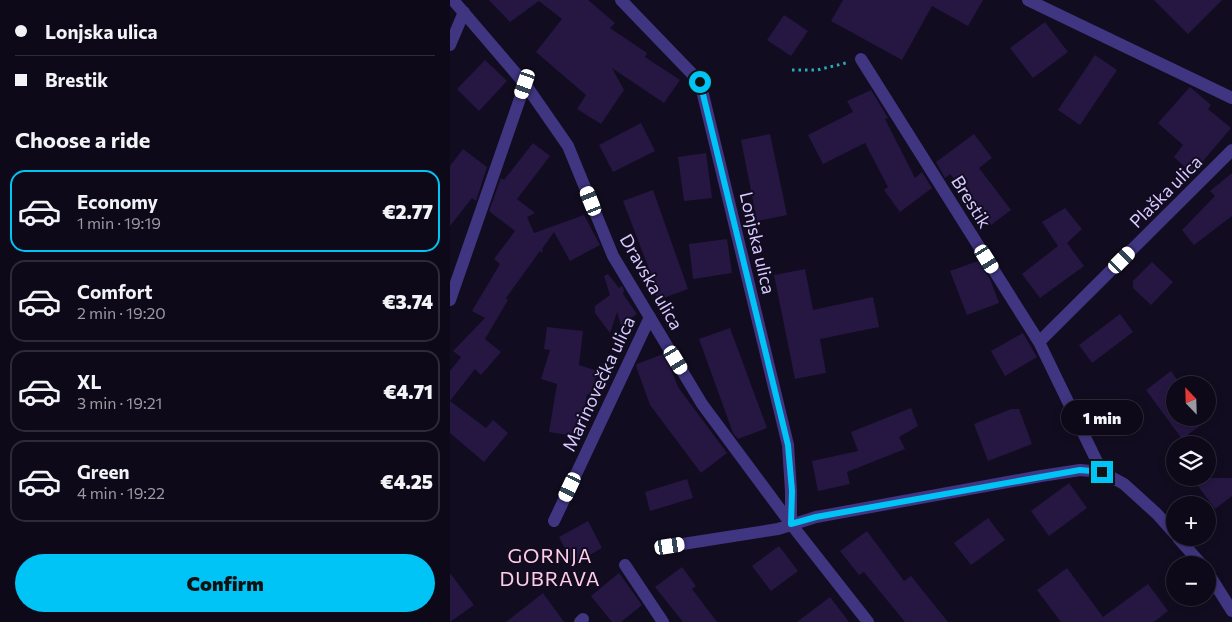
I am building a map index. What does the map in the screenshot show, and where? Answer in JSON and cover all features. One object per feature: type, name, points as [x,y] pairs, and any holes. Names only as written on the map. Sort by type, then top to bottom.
[{"type":"street","name":"Dravska ulica","points":[[453,0],[525,84],[568,146],[613,256],[702,404],[791,524],[868,622]]},
{"type":"street","name":"Lonjska ulica","points":[[621,0],[700,82],[788,445],[792,491],[791,524]]},
{"type":"street","points":[[1028,0],[1232,98]]},
{"type":"street","points":[[450,45],[464,12]]},
{"type":"street","name":"Brestik","points":[[861,59],[1039,342],[1102,472]]},
{"type":"street","points":[[450,300],[525,84]]},
{"type":"street","name":"Plaška ulica","points":[[1039,342],[1232,150]]},
{"type":"street","name":"Marinovečka ulica","points":[[554,520],[650,317]]},
{"type":"street","points":[[670,546],[778,529],[816,517],[1080,470],[1102,472],[1124,484],[1166,524]]},
{"type":"street","points":[[1185,546],[1194,556]]},
{"type":"street","points":[[625,565],[663,622]]},
{"type":"street","points":[[1216,585],[1232,610]]},
{"type":"path","points":[[792,70],[817,70],[861,59]]},
{"type":"building","points":[[489,0],[588,0],[615,23],[610,28],[647,53],[645,57],[680,80],[664,103],[612,68],[624,90],[601,124],[577,109],[586,95],[536,52],[562,19],[539,1],[510,22]]},
{"type":"building","points":[[843,0],[983,0],[968,26],[932,6],[902,60],[831,21]]},
{"type":"building","points":[[1154,0],[1222,0],[1188,34]]},
{"type":"building","points":[[784,15],[808,31],[791,56],[767,40]]},
{"type":"building","points":[[1045,22],[1068,52],[1033,78],[1010,48]]},
{"type":"building","points":[[1095,55],[1117,70],[1080,125],[1058,110]]},
{"type":"building","points":[[485,60],[507,81],[479,111],[457,89]]},
{"type":"building","points":[[1190,87],[1211,105],[1208,109],[1231,128],[1192,174],[1174,157],[1183,145],[1158,123]]},
{"type":"building","points":[[871,90],[888,118],[885,119],[915,178],[922,172],[932,188],[900,212],[884,190],[888,187],[865,143],[823,164],[808,135],[853,112],[847,101]]},
{"type":"building","points":[[641,123],[655,151],[613,172],[599,145]]},
{"type":"building","points":[[770,134],[787,215],[757,221],[741,140]]},
{"type":"building","points":[[974,134],[992,158],[979,168],[1011,210],[991,225],[959,183],[950,174],[945,178],[936,162]]},
{"type":"building","points":[[533,143],[550,156],[517,199],[535,213],[527,217],[534,233],[584,215],[600,245],[570,261],[554,232],[542,249],[543,253],[540,251],[506,298],[508,300],[485,339],[501,352],[481,375],[475,369],[450,401],[450,371],[461,357],[453,351],[485,318],[472,311],[500,264],[494,259],[515,231],[489,211],[501,178],[504,180]]},
{"type":"building","points":[[463,149],[487,167],[476,201],[472,198],[450,226],[450,166]]},
{"type":"building","points":[[706,153],[712,198],[684,201],[678,157]]},
{"type":"building","points":[[1232,173],[1232,216],[1194,245],[1182,230],[1215,196],[1210,191]]},
{"type":"building","points":[[653,190],[688,289],[658,300],[649,275],[651,274],[623,201]]},
{"type":"building","points":[[1065,208],[1082,229],[1067,243],[1084,266],[1040,298],[1022,274],[1058,246],[1042,222]]},
{"type":"building","points":[[727,239],[732,273],[693,279],[689,244]]},
{"type":"building","points":[[978,261],[990,279],[999,303],[967,315],[950,271]]},
{"type":"building","points":[[1152,262],[1173,282],[1151,305],[1133,288],[1133,281]]},
{"type":"building","points":[[805,269],[813,310],[873,297],[879,327],[820,339],[826,373],[795,379],[774,275]]},
{"type":"building","points":[[608,274],[619,288],[622,286],[623,294],[637,314],[621,325],[617,312],[610,333],[595,313],[595,306],[610,295],[604,276]]},
{"type":"building","points":[[1120,314],[1133,332],[1092,363],[1079,345]]},
{"type":"building","points":[[547,327],[583,331],[579,365],[598,371],[590,395],[587,394],[580,437],[549,432],[557,384],[541,379],[550,350],[544,349]]},
{"type":"building","points":[[730,328],[767,428],[738,439],[733,433],[699,339]]},
{"type":"building","points":[[1023,333],[1037,357],[1005,376],[991,351]]},
{"type":"building","points":[[663,354],[678,387],[727,453],[701,473],[650,405],[636,366]]},
{"type":"building","points":[[1171,371],[1175,376],[1166,376],[1166,417],[1146,390]]},
{"type":"building","points":[[450,401],[486,428],[493,420],[508,433],[484,462],[450,433]]},
{"type":"building","points":[[911,408],[918,426],[899,437],[905,449],[847,472],[850,484],[818,491],[812,461],[858,451],[851,432]]},
{"type":"building","points":[[1011,409],[1019,409],[1032,444],[988,461],[974,424]]},
{"type":"building","points":[[1172,426],[1200,426],[1186,436],[1180,436]]},
{"type":"building","points":[[1216,478],[1232,478],[1232,496],[1216,508],[1216,496],[1205,496],[1198,486],[1216,486]]},
{"type":"building","points":[[687,479],[693,498],[650,511],[645,492]]},
{"type":"building","points":[[1069,483],[1087,508],[1049,536],[1031,511]]},
{"type":"building","points":[[988,518],[1005,540],[971,565],[954,543]]},
{"type":"building","points":[[588,521],[602,548],[573,564],[559,537]]},
{"type":"building","points":[[867,531],[904,581],[911,576],[948,622],[905,622],[864,572],[859,575],[840,551]]},
{"type":"building","points":[[779,546],[798,571],[771,591],[752,566]]},
{"type":"building","points":[[682,567],[696,586],[692,589],[717,622],[683,622],[655,587]]},
{"type":"building","points":[[1067,568],[1103,617],[1148,584],[1168,611],[1154,622],[1061,622],[1037,590]]},
{"type":"building","points":[[450,573],[474,605],[450,622]]},
{"type":"building","points":[[619,573],[642,605],[621,622],[612,622],[591,596]]},
{"type":"building","points":[[543,593],[564,622],[506,622]]},
{"type":"building","points":[[830,597],[849,622],[797,622]]},
{"type":"district","name":"GORNJA DUBRAVA","points":[[550,568]]},
{"type":"route","points":[[700,82],[788,445],[792,491],[791,524],[816,517],[1041,476],[1080,470],[1102,472]]}]
